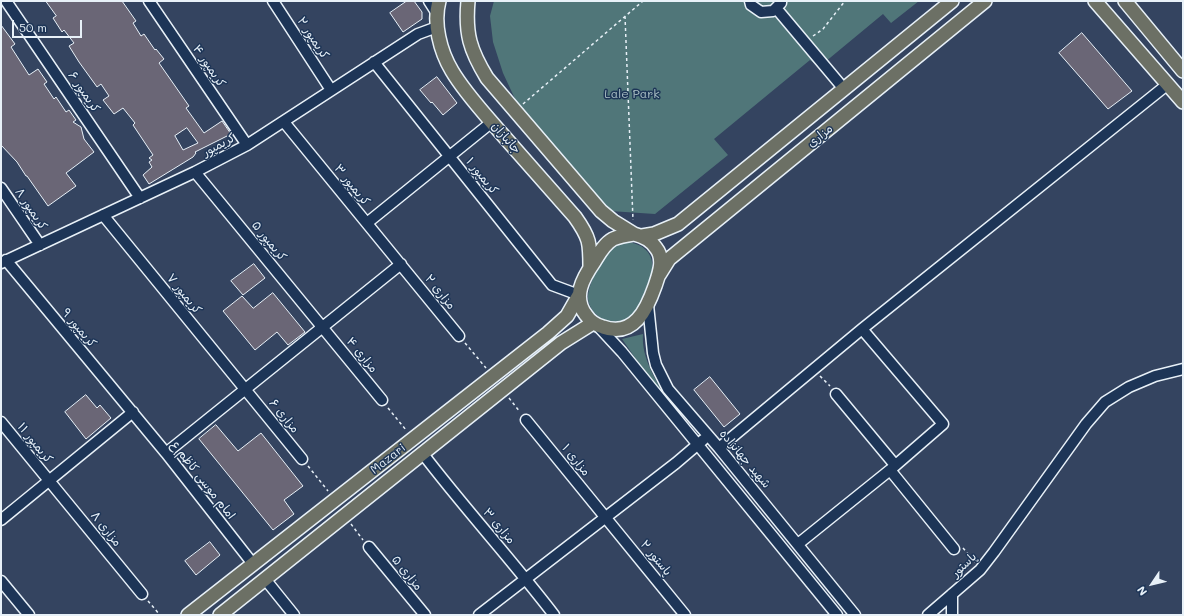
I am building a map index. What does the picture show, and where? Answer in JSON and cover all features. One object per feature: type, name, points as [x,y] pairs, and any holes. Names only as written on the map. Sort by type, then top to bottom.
[{"type":"main road","name":"جانبازان","points":[[468,1],[466,21],[469,40],[476,60],[487,78],[601,211],[613,221],[638,235]]},
{"type":"main road","points":[[638,235],[649,240],[657,248],[661,262],[659,275],[648,305],[642,315],[627,327],[617,330],[607,329],[595,324],[584,314],[579,295],[583,278],[603,248],[619,236],[654,234],[678,224],[952,1]]},
{"type":"main road","name":"مزاری","points":[[659,275],[669,259],[985,1]]},
{"type":"main road","points":[[1095,1],[1183,102]]},
{"type":"main road","points":[[1125,1],[1183,71]]},
{"type":"main road","name":"جانبازان","points":[[435,5],[437,27],[443,52],[452,71],[492,122],[575,217],[590,244],[590,268]]},
{"type":"main road","name":"Mazari","points":[[188,615],[494,377],[558,325],[566,316],[579,295]]},
{"type":"main road","name":"Mazari","points":[[220,615],[561,343],[595,324]]},
{"type":"main road","points":[[253,564],[265,580]]},
{"type":"street","name":"کریمپور ۶","points":[[6,1],[140,198]]},
{"type":"street","name":"کریمپور ۴","points":[[149,1],[247,145]]},
{"type":"street","name":"کریمپور ۲","points":[[273,1],[331,90]]},
{"type":"street","points":[[750,1],[751,5],[761,12],[772,11],[779,4],[805,42],[844,89]]},
{"type":"street","name":"کریمپور","points":[[4,261],[196,172],[247,145],[418,34],[437,27]]},
{"type":"street","name":"کریمپور ۱","points":[[374,62],[552,285],[579,295]]},
{"type":"street","points":[[719,448],[814,368],[1168,84]]},
{"type":"street","name":"کریمپور ۳","points":[[284,122],[401,264]]},
{"type":"street","points":[[367,223],[492,122]]},
{"type":"street","name":"کریمپور ۵","points":[[196,172],[322,327]]},
{"type":"street","name":"کریمپور ۸","points":[[1,188],[40,245]]},
{"type":"street","name":"کریمپور ۷","points":[[103,215],[245,389]]},
{"type":"street","name":"کریمپور ۹","points":[[4,261],[133,412]]},
{"type":"street","points":[[166,453],[401,264]]},
{"type":"street","name":"مزاری ۲","points":[[401,264],[460,336]]},
{"type":"street","name":"شهید جهانزاده","points":[[648,305],[653,353],[658,370],[668,389],[719,448],[855,615]]},
{"type":"street","points":[[595,324],[622,352],[837,615]]},
{"type":"street","name":"مزاری ۴","points":[[322,327],[382,400]]},
{"type":"street","points":[[798,544],[892,468],[943,424],[862,330]]},
{"type":"street","name":"پاستور","points":[[928,615],[980,570],[1086,424],[1105,402],[1129,386],[1155,376],[1183,369]]},
{"type":"street","name":"مزاری ۶","points":[[245,389],[302,459]]},
{"type":"street","points":[[836,394],[954,549]]},
{"type":"street","points":[[1,520],[133,412]]},
{"type":"street","name":"امام موسی کاظم ع","points":[[133,412],[253,564]]},
{"type":"street","name":"مزاری ۱","points":[[526,420],[606,517]]},
{"type":"street","name":"کریمپور ۱۱","points":[[1,422],[49,481]]},
{"type":"street","points":[[479,615],[676,463],[708,435]]},
{"type":"street","name":"مزاری ۳","points":[[423,454],[447,485],[526,578],[554,615]]},
{"type":"street","name":"مزاری ۸","points":[[49,481],[142,594]]},
{"type":"street","name":"پاستور ۲","points":[[606,517],[685,615]]},
{"type":"street","name":"مزاری ۵","points":[[369,547],[425,615]]},
{"type":"street","points":[[265,580],[294,615]]},
{"type":"street","points":[[1,581],[29,615]]},
{"type":"street","points":[[952,594],[952,615]]},
{"type":"path","points":[[514,111],[643,1]]},
{"type":"path","points":[[805,42],[823,29],[845,1]]},
{"type":"path","points":[[625,16],[638,235]]},
{"type":"path","points":[[460,336],[494,377]]},
{"type":"path","points":[[814,368],[836,394]]},
{"type":"path","points":[[502,390],[526,420]]},
{"type":"path","points":[[382,400],[414,439]]},
{"type":"path","points":[[302,459],[336,500]]},
{"type":"path","points":[[344,516],[369,547]]},
{"type":"path","points":[[954,549],[959,543],[980,570]]},
{"type":"path","points":[[142,594],[160,615]]},
{"type":"green space","name":"Lale Park","points":[[494,1],[919,1],[891,23],[883,14],[819,67],[810,60],[714,139],[728,155],[655,214],[610,211],[516,101],[503,73],[493,42],[490,16]]},
{"type":"green space","points":[[626,242],[637,244],[646,250],[651,259],[652,273],[637,311],[628,319],[612,322],[601,318],[592,310],[588,299],[588,293],[596,272],[608,252],[621,243]]},
{"type":"green space","points":[[643,334],[643,343],[647,361],[668,402],[654,385],[622,339]]},
{"type":"building","points":[[46,1],[122,1],[136,21],[133,23],[141,36],[144,34],[155,50],[156,49],[164,59],[159,63],[189,106],[186,108],[204,133],[222,121],[231,134],[195,152],[196,153],[193,157],[149,184],[143,175],[152,167],[149,162],[152,160],[149,158],[153,155],[133,125],[135,123],[123,108],[114,114],[103,100],[109,96],[101,84],[97,87],[79,62],[69,46],[74,43],[64,30],[62,32],[53,18],[56,16]],"holes":[[[187,128],[198,143],[183,150],[175,136]]]},
{"type":"building","points":[[407,1],[414,1],[422,12],[422,19],[403,32],[390,13]]},
{"type":"building","points":[[1,25],[15,44],[11,47],[29,75],[38,69],[47,82],[44,84],[54,99],[56,97],[66,112],[69,110],[76,120],[73,122],[81,127],[84,139],[94,152],[66,173],[76,186],[48,206],[17,162],[1,145]]},
{"type":"building","points":[[1082,33],[1132,91],[1108,109],[1059,53]]},
{"type":"building","points":[[437,77],[457,103],[443,115],[420,90]]},
{"type":"building","points":[[254,264],[265,278],[243,295],[231,281]]},
{"type":"building","points":[[273,293],[305,332],[288,345],[277,332],[255,350],[223,311],[242,296],[253,308]]},
{"type":"building","points":[[710,377],[740,414],[724,427],[694,390]]},
{"type":"building","points":[[86,395],[97,408],[100,405],[111,418],[86,439],[65,412]]},
{"type":"building","points":[[216,425],[238,451],[261,433],[303,486],[284,500],[294,514],[273,530],[199,439]]},
{"type":"building","points":[[210,542],[220,555],[196,575],[185,561]]}]
